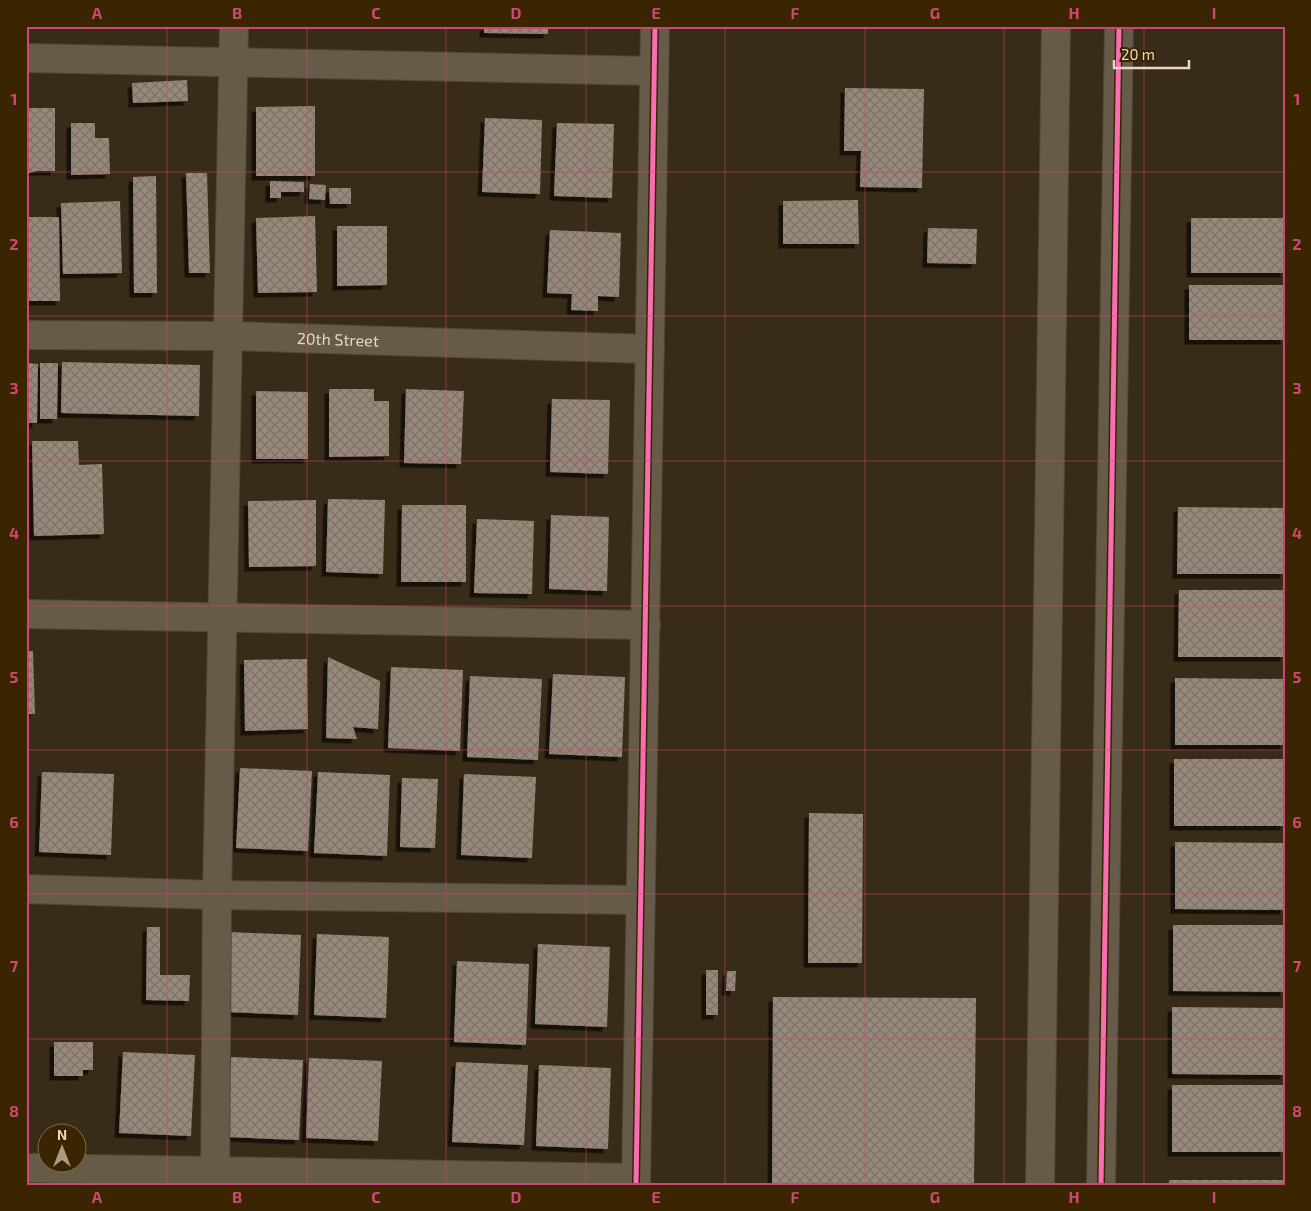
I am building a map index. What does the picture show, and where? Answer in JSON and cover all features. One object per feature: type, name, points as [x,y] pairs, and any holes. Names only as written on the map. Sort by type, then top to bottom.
[{"type":"street","points":[[215,1178],[217,895],[234,26]]},
{"type":"street","points":[[26,1168],[215,1178],[636,1181],[655,26]]},
{"type":"street","points":[[1040,1185],[1056,26]]},
{"type":"street","points":[[1101,1185],[1119,26]]},
{"type":"street","points":[[26,58],[654,71]]},
{"type":"street","name":"20th Street","points":[[26,335],[228,336],[650,349]]},
{"type":"street","points":[[26,614],[646,625]]},
{"type":"street","points":[[26,889],[217,895],[641,900]]},
{"type":"building","points":[[484,26],[548,26],[548,34],[484,33]]},
{"type":"building","points":[[187,80],[188,101],[133,103],[132,83]]},
{"type":"building","points":[[845,88],[924,89],[922,188],[860,187],[861,151],[844,151]]},
{"type":"building","points":[[315,106],[315,176],[256,176],[256,107]]},
{"type":"building","points":[[26,108],[55,108],[55,171],[36,171],[26,174]]},
{"type":"building","points":[[485,118],[542,120],[540,194],[482,192]]},
{"type":"building","points":[[71,123],[95,123],[95,138],[109,138],[110,174],[71,175]]},
{"type":"building","points":[[557,123],[614,124],[612,198],[554,196]]},
{"type":"building","points":[[186,173],[207,173],[210,273],[189,273]]},
{"type":"building","points":[[156,176],[157,293],[134,293],[133,177]]},
{"type":"building","points":[[270,181],[304,182],[304,192],[281,192],[281,198],[270,198]]},
{"type":"building","points":[[310,184],[326,185],[325,200],[309,199]]},
{"type":"building","points":[[329,188],[351,188],[351,204],[330,204]]},
{"type":"building","points":[[858,200],[859,244],[783,244],[783,201]]},
{"type":"building","points":[[120,201],[122,273],[63,274],[61,203]]},
{"type":"building","points":[[315,216],[317,292],[258,293],[256,218]]},
{"type":"building","points":[[26,217],[59,217],[60,301],[26,301]]},
{"type":"building","points":[[1191,218],[1285,218],[1285,273],[1191,273]]},
{"type":"building","points":[[337,226],[387,226],[387,285],[337,286]]},
{"type":"building","points":[[928,228],[977,229],[976,264],[927,263]]},
{"type":"building","points":[[550,230],[621,233],[619,297],[598,296],[598,311],[571,310],[572,294],[547,293]]},
{"type":"building","points":[[1189,285],[1285,285],[1285,340],[1189,340]]},
{"type":"building","points":[[62,362],[200,365],[199,416],[61,413]]},
{"type":"building","points":[[26,363],[38,364],[37,423],[26,423]]},
{"type":"building","points":[[40,363],[58,363],[57,419],[40,419]]},
{"type":"building","points":[[329,389],[374,389],[374,401],[389,401],[389,456],[329,457]]},
{"type":"building","points":[[406,389],[464,391],[461,464],[404,463]]},
{"type":"building","points":[[256,391],[308,392],[308,459],[256,459]]},
{"type":"building","points":[[552,399],[610,400],[608,474],[550,472]]},
{"type":"building","points":[[32,441],[78,441],[79,465],[102,464],[104,534],[34,536]]},
{"type":"building","points":[[328,499],[385,500],[383,574],[326,572]]},
{"type":"building","points":[[316,500],[316,566],[249,567],[248,501]]},
{"type":"building","points":[[402,505],[466,505],[466,582],[401,582]]},
{"type":"building","points":[[1178,507],[1285,508],[1285,574],[1177,574]]},
{"type":"building","points":[[551,515],[609,517],[607,591],[549,589]]},
{"type":"building","points":[[477,519],[534,521],[532,594],[474,593]]},
{"type":"building","points":[[1179,590],[1285,590],[1285,657],[1178,657]]},
{"type":"building","points":[[26,651],[33,651],[35,714],[26,714]]},
{"type":"building","points":[[328,657],[380,681],[378,729],[353,727],[357,739],[326,738]]},
{"type":"building","points":[[307,659],[308,729],[245,731],[244,660]]},
{"type":"building","points":[[391,667],[463,670],[460,751],[388,748]]},
{"type":"building","points":[[553,674],[625,677],[622,757],[549,754]]},
{"type":"building","points":[[470,676],[542,679],[538,760],[467,757]]},
{"type":"building","points":[[1175,678],[1285,679],[1285,745],[1175,745]]},
{"type":"building","points":[[1174,759],[1285,759],[1285,826],[1174,826]]},
{"type":"building","points":[[240,768],[312,771],[308,851],[236,848]]},
{"type":"building","points":[[42,772],[114,774],[111,855],[39,852]]},
{"type":"building","points":[[318,772],[390,775],[387,856],[314,853]]},
{"type":"building","points":[[464,774],[536,777],[532,858],[461,855]]},
{"type":"building","points":[[402,778],[438,779],[435,848],[400,847]]},
{"type":"building","points":[[809,813],[863,814],[862,963],[808,963]]},
{"type":"building","points":[[1175,842],[1285,843],[1285,910],[1175,909]]},
{"type":"building","points":[[1173,925],[1285,925],[1285,992],[1173,991]]},
{"type":"building","points":[[147,927],[160,927],[160,975],[190,975],[189,1001],[146,1000]]},
{"type":"building","points":[[229,932],[301,935],[298,1015],[226,1012]]},
{"type":"building","points":[[317,934],[389,937],[386,1018],[314,1015]]},
{"type":"building","points":[[538,944],[610,947],[607,1027],[535,1024]]},
{"type":"building","points":[[457,961],[529,964],[526,1045],[454,1042]]},
{"type":"building","points":[[706,970],[718,970],[718,1015],[706,1015]]},
{"type":"building","points":[[727,971],[736,971],[735,991],[726,991]]},
{"type":"building","points":[[773,997],[976,998],[974,1185],[772,1185]]},
{"type":"building","points":[[1172,1007],[1285,1008],[1285,1075],[1172,1074]]},
{"type":"building","points":[[54,1042],[93,1042],[93,1070],[83,1070],[83,1076],[54,1076]]},
{"type":"building","points":[[123,1052],[195,1055],[191,1136],[119,1133]]},
{"type":"building","points":[[231,1057],[303,1060],[299,1140],[227,1137]]},
{"type":"building","points":[[309,1058],[382,1061],[378,1141],[306,1138]]},
{"type":"building","points":[[456,1062],[528,1065],[524,1145],[452,1142]]},
{"type":"building","points":[[539,1065],[611,1068],[608,1149],[536,1146]]},
{"type":"building","points":[[1172,1085],[1285,1085],[1285,1152],[1172,1152]]},
{"type":"building","points":[[1169,1180],[1285,1180],[1285,1185],[1169,1185]]},
{"type":"cycle path","points":[[636,1185],[655,26]]},
{"type":"cycle path","points":[[1101,1185],[1119,26]]}]
